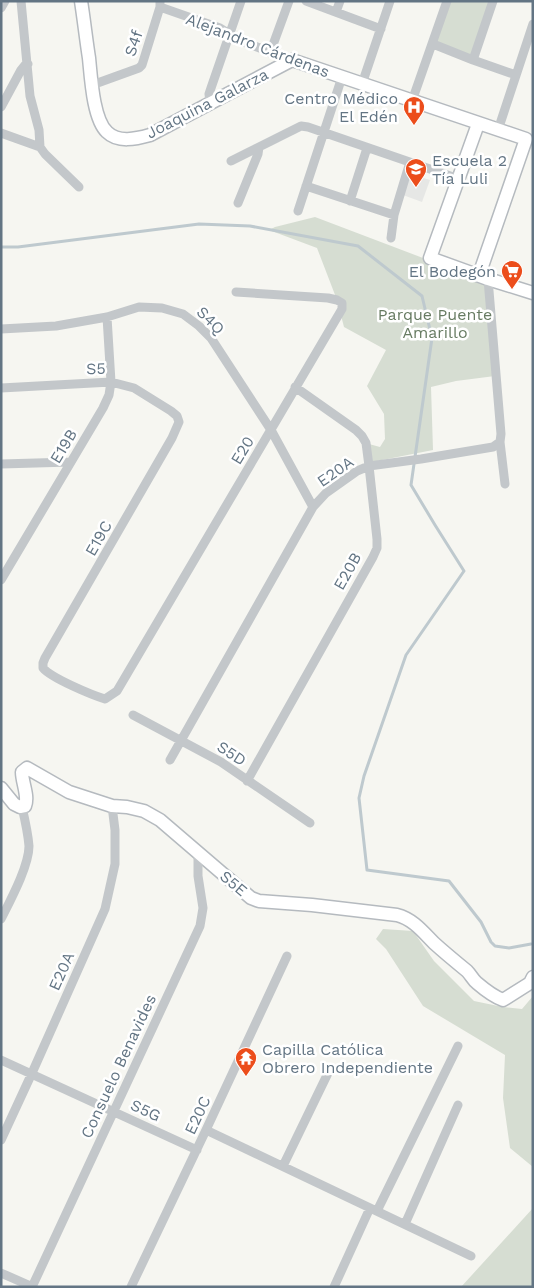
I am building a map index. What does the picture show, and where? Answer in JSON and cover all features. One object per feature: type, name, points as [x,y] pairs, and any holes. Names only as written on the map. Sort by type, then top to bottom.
[{"type":"street","points":[[21,1],[30,96],[39,130],[40,147],[79,186]]},
{"type":"street","name":"Joaquina Galarza","points":[[81,1],[95,107],[100,123],[108,134],[120,139],[150,135],[292,60]]},
{"type":"street","points":[[210,102],[209,94],[241,1]]},
{"type":"street","points":[[270,52],[289,1]]},
{"type":"street","points":[[306,1],[381,29]]},
{"type":"street","points":[[336,12],[340,1]]},
{"type":"street","points":[[362,84],[390,1]]},
{"type":"street","points":[[412,101],[447,1]]},
{"type":"street","points":[[473,60],[493,1]]},
{"type":"street","name":"S4f","points":[[92,85],[142,66],[160,4]]},
{"type":"street","name":"Alejandro Cárdenas","points":[[160,4],[220,28],[241,41],[270,52],[529,140]]},
{"type":"street","points":[[498,130],[533,24]]},
{"type":"street","points":[[433,44],[516,75]]},
{"type":"street","points":[[1,107],[21,70],[28,64]]},
{"type":"street","points":[[298,211],[342,77]]},
{"type":"street","points":[[478,124],[430,258],[533,293]]},
{"type":"street","points":[[231,161],[301,126],[459,179]]},
{"type":"street","points":[[1,132],[40,147]]},
{"type":"street","points":[[505,484],[483,277],[529,140]]},
{"type":"street","points":[[238,202],[258,154],[259,147]]},
{"type":"street","points":[[350,201],[367,148]]},
{"type":"street","points":[[391,238],[394,215],[410,162]]},
{"type":"street","points":[[306,186],[394,215]]},
{"type":"street","name":"E20","points":[[106,699],[117,691],[342,309],[342,303],[328,298],[236,292]]},
{"type":"street","name":"S4Q","points":[[1,329],[56,326],[107,316],[139,307],[162,308],[183,314],[212,338],[271,430],[313,507]]},
{"type":"street","name":"E19B","points":[[1,580],[104,408],[111,382],[107,316]]},
{"type":"street","name":"S5","points":[[1,388],[111,382],[134,388],[171,411],[177,416],[179,422]]},
{"type":"street","name":"E20B","points":[[247,781],[376,548],[377,539],[371,466],[366,444],[362,436],[295,387]]},
{"type":"street","name":"E19C","points":[[106,699],[51,675],[43,668],[43,664],[172,438],[179,422]]},
{"type":"street","name":"E20A","points":[[170,760],[313,507],[326,493],[357,471],[371,466],[493,447],[500,442]]},
{"type":"street","points":[[1,464],[71,462]]},
{"type":"street","name":"S5D","points":[[133,715],[221,762],[310,823]]},
{"type":"street","name":"S5E","points":[[22,807],[25,806],[27,800],[22,772],[27,768],[69,792],[112,806],[144,811],[160,820],[251,898],[259,901],[312,905],[405,917],[420,928],[448,956],[469,973],[476,982],[495,997],[503,1000],[530,983],[533,977]]},
{"type":"street","points":[[1,788],[14,804],[22,807],[29,845],[25,866],[1,919]]},
{"type":"street","name":"E20A","points":[[1,1140],[106,908],[115,864],[115,830],[112,806]]},
{"type":"street","name":"Consuelo Benavides","points":[[32,1287],[200,926],[203,908],[198,876],[198,853]]},
{"type":"street","name":"E20C","points":[[131,1287],[287,956]]},
{"type":"street","points":[[334,1287],[458,1046]]},
{"type":"street","name":"S5G","points":[[1,1060],[197,1150]]},
{"type":"street","points":[[283,1166],[329,1071]]},
{"type":"street","points":[[405,1224],[458,1106]]},
{"type":"street","points":[[206,1130],[471,1256]]},
{"type":"street","points":[[1,1273],[32,1287]]},
{"type":"shaded area","name":"Escuela 2 Tía Luli","points":[[411,174],[430,180],[422,202],[403,195]]},
{"type":"green space","points":[[451,1],[491,1],[475,57],[436,42]]},
{"type":"green space","name":"Parque Puente Amarillo","points":[[315,217],[423,258],[488,279],[495,376],[456,381],[431,387],[433,450],[372,462],[369,444],[380,447],[385,439],[384,414],[367,386],[386,350],[344,327],[337,300],[317,248],[269,230]]},
{"type":"green space","points":[[383,929],[413,931],[434,961],[474,1001],[522,1009],[533,996],[533,1167],[510,1148],[503,1098],[505,1055],[423,1006],[386,949],[376,939]]},
{"type":"green space","points":[[533,1208],[533,1287],[461,1287]]},
{"type":"waterway","points":[[1,247],[18,247],[199,224],[250,226],[358,246],[422,296],[432,338],[411,485],[464,571],[406,655],[364,776],[359,798],[367,870],[449,881],[481,922],[495,946],[509,948],[531,944]]},
{"type":"place","name":"Centro Médico El Edén","points":[[414,126]]},
{"type":"place","name":"Escuela 2 Tía Luli","points":[[416,188]]},
{"type":"place","name":"El Bodegón","points":[[512,290]]},
{"type":"place","name":"Capilla Católica Obrero Independiente","points":[[246,1077]]}]
